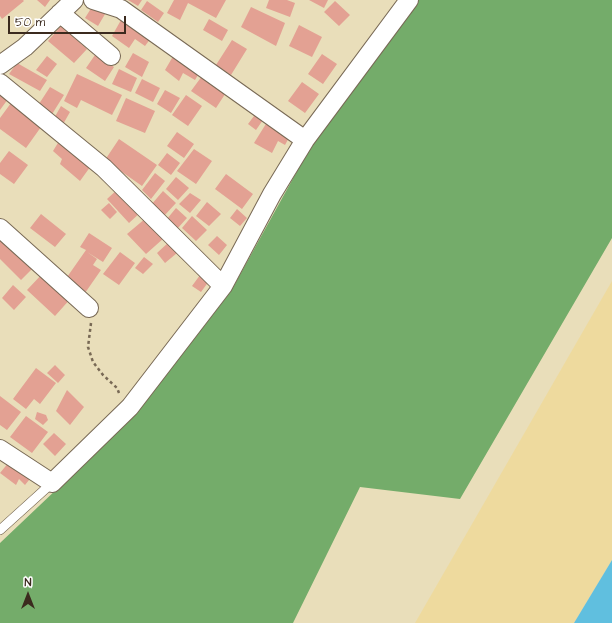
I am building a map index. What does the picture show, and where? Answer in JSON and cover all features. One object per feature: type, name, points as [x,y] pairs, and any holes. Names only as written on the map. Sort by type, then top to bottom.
[{"type":"street","points":[[0,65],[25,47],[74,0]]},
{"type":"street","points":[[93,0],[120,9],[305,140]]},
{"type":"street","points":[[0,448],[52,483],[126,411],[222,286],[272,194],[305,140],[409,0]]},
{"type":"street","points":[[60,13],[110,56]]},
{"type":"street","points":[[0,83],[104,168],[222,286]]},
{"type":"street","points":[[0,228],[89,308]]},
{"type":"lane","points":[[0,530],[52,483]]},
{"type":"path","points":[[89,308],[93,313],[89,330],[88,347],[93,362],[103,375],[117,388],[126,411]]},
{"type":"green space","points":[[418,0],[612,0],[612,238],[460,499],[360,487],[293,623],[0,623],[0,543],[136,414],[231,291],[312,144]]},
{"type":"sand","points":[[612,281],[612,560],[574,623],[415,623]]},
{"type":"water","points":[[612,560],[612,623],[574,623]]},
{"type":"building","points":[[0,0],[24,1],[2,19],[0,16]]},
{"type":"building","points":[[37,0],[50,0],[45,7]]},
{"type":"building","points":[[128,0],[142,0],[138,6]]},
{"type":"building","points":[[174,0],[226,0],[216,18],[188,3],[180,20],[167,13]]},
{"type":"building","points":[[269,0],[287,0],[295,3],[290,17],[266,8]]},
{"type":"building","points":[[309,0],[328,0],[324,8]]},
{"type":"building","points":[[147,1],[164,13],[158,22],[141,10]]},
{"type":"building","points":[[335,1],[350,15],[339,26],[324,12]]},
{"type":"building","points":[[95,2],[108,9],[98,26],[85,18]]},
{"type":"building","points":[[251,7],[285,23],[276,46],[241,27]]},
{"type":"building","points":[[209,19],[228,30],[222,41],[203,30]]},
{"type":"building","points":[[121,20],[151,38],[145,46],[135,39],[129,48],[112,36]]},
{"type":"building","points":[[299,25],[322,37],[312,57],[289,46]]},
{"type":"building","points":[[61,26],[87,49],[74,63],[48,41]]},
{"type":"building","points":[[232,40],[247,49],[231,75],[216,65]]},
{"type":"building","points":[[133,53],[149,62],[142,77],[125,67]]},
{"type":"building","points":[[175,53],[201,70],[195,80],[183,73],[179,81],[165,70]]},
{"type":"building","points":[[322,54],[337,64],[323,84],[308,74]]},
{"type":"building","points":[[95,55],[114,67],[105,81],[86,68]]},
{"type":"building","points":[[47,56],[57,64],[47,77],[36,70]]},
{"type":"building","points":[[17,63],[47,80],[40,91],[9,74]]},
{"type":"building","points":[[119,69],[137,78],[131,92],[112,84]]},
{"type":"building","points":[[205,72],[229,88],[216,108],[191,91]]},
{"type":"building","points":[[77,74],[122,95],[112,115],[81,100],[77,108],[64,101]]},
{"type":"building","points":[[142,79],[160,88],[153,102],[135,93]]},
{"type":"building","points":[[302,82],[319,94],[305,113],[288,101]]},
{"type":"building","points":[[50,87],[64,95],[49,119],[35,110]]},
{"type":"building","points":[[165,90],[180,98],[171,113],[157,104]]},
{"type":"building","points":[[0,94],[8,99],[0,110]]},
{"type":"building","points":[[186,95],[202,106],[188,126],[172,115]]},
{"type":"building","points":[[126,98],[155,111],[145,133],[116,121]]},
{"type":"building","points":[[11,103],[41,127],[26,148],[0,129],[0,118]]},
{"type":"building","points":[[61,106],[70,112],[62,126],[53,120]]},
{"type":"building","points":[[257,112],[265,117],[256,130],[248,124]]},
{"type":"building","points":[[269,119],[291,134],[285,145],[278,141],[272,153],[254,143]]},
{"type":"building","points":[[177,132],[194,144],[184,158],[167,146]]},
{"type":"building","points":[[61,138],[93,163],[80,181],[60,164],[62,159],[53,151]]},
{"type":"building","points":[[119,139],[157,165],[142,186],[105,160]]},
{"type":"building","points":[[194,149],[212,161],[196,184],[177,171]]},
{"type":"building","points":[[9,151],[28,165],[14,184],[0,174],[0,163]]},
{"type":"building","points":[[167,153],[180,163],[171,175],[158,165]]},
{"type":"building","points":[[155,173],[165,181],[151,199],[142,190]]},
{"type":"building","points":[[226,174],[253,194],[242,209],[215,189]]},
{"type":"building","points":[[176,177],[189,188],[178,200],[166,189]]},
{"type":"building","points":[[119,188],[142,211],[129,223],[107,199]]},
{"type":"building","points":[[163,191],[176,203],[164,216],[151,205]]},
{"type":"building","points":[[190,193],[201,200],[190,213],[179,204]]},
{"type":"building","points":[[207,202],[221,214],[209,226],[196,216]]},
{"type":"building","points":[[109,203],[117,212],[110,219],[101,210]]},
{"type":"building","points":[[176,208],[187,218],[177,229],[167,219]]},
{"type":"building","points":[[237,209],[247,218],[240,226],[230,218]]},
{"type":"building","points":[[41,214],[66,234],[55,247],[30,228]]},
{"type":"building","points":[[192,216],[207,230],[196,241],[182,228]]},
{"type":"building","points":[[146,218],[164,238],[146,254],[127,234]]},
{"type":"building","points":[[89,233],[112,248],[103,262],[87,252],[97,259],[93,265],[101,270],[85,293],[65,280],[86,250],[80,247]]},
{"type":"building","points":[[0,234],[35,266],[21,280],[0,259]]},
{"type":"building","points":[[217,236],[227,245],[219,255],[208,245]]},
{"type":"building","points":[[169,242],[177,253],[165,263],[157,253]]},
{"type":"building","points":[[120,252],[135,263],[119,285],[103,274]]},
{"type":"building","points":[[144,257],[153,264],[143,274],[135,268]]},
{"type":"building","points":[[203,271],[212,277],[201,292],[192,286]]},
{"type":"building","points":[[44,272],[72,297],[55,316],[27,290]]},
{"type":"building","points":[[13,285],[26,297],[14,310],[2,298]]},
{"type":"building","points":[[55,365],[65,375],[58,383],[47,373]]},
{"type":"building","points":[[36,368],[56,383],[40,404],[34,399],[26,409],[13,399]]},
{"type":"building","points":[[67,390],[84,407],[70,425],[56,411]]},
{"type":"building","points":[[0,396],[21,412],[7,430],[0,425]]},
{"type":"building","points":[[37,412],[46,415],[48,420],[43,425],[35,419]]},
{"type":"building","points":[[26,416],[48,432],[32,453],[10,437]]},
{"type":"building","points":[[54,433],[66,444],[55,456],[43,444]]},
{"type":"building","points":[[9,462],[33,475],[25,485],[19,479],[16,485],[0,473]]}]
